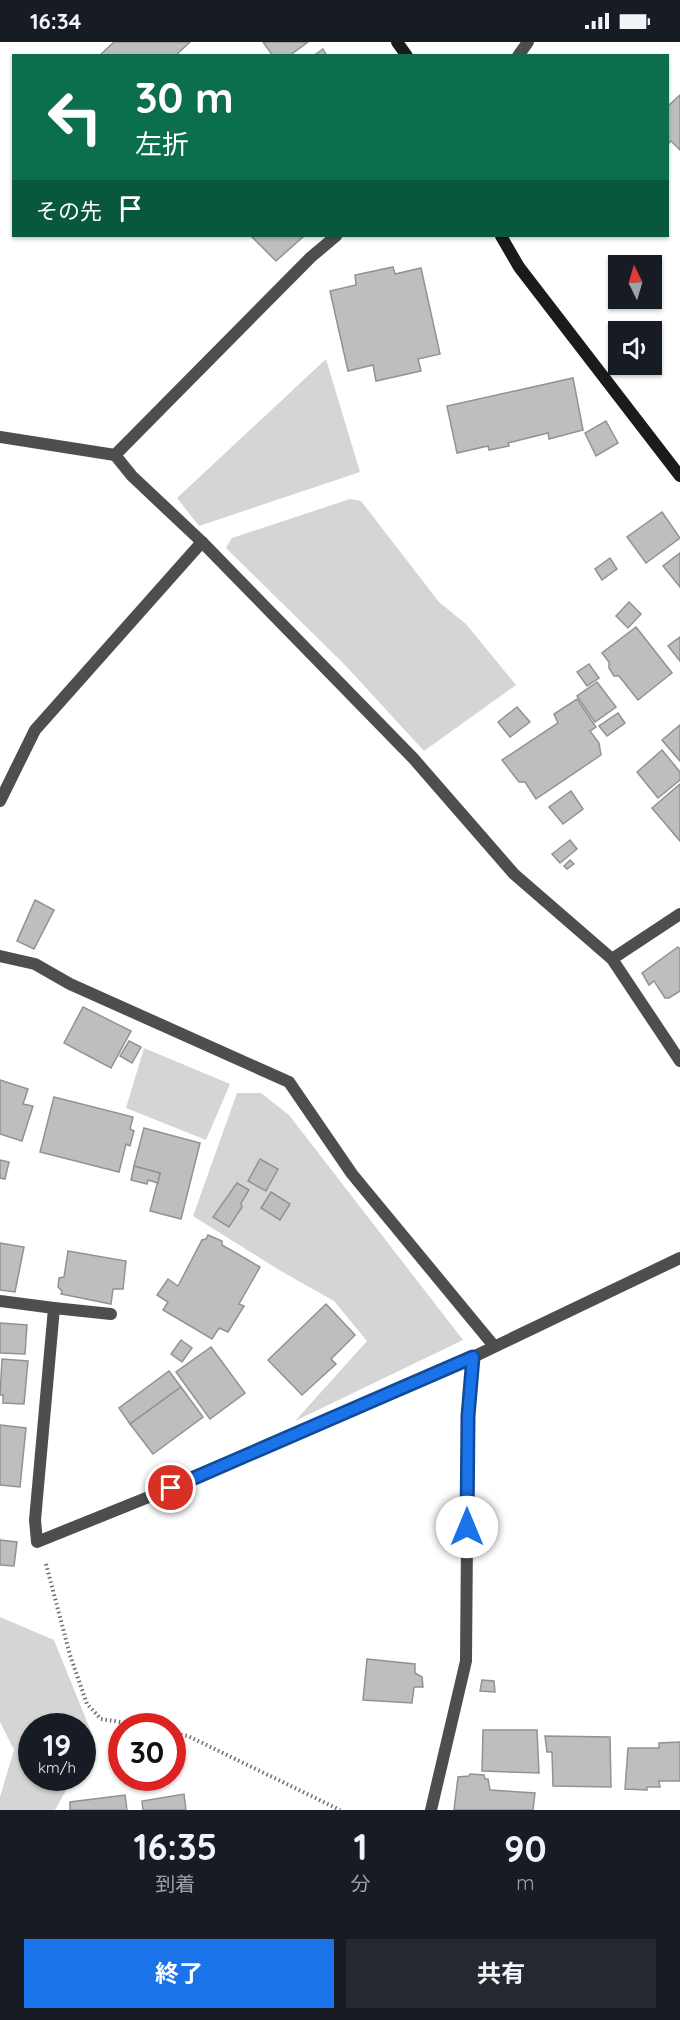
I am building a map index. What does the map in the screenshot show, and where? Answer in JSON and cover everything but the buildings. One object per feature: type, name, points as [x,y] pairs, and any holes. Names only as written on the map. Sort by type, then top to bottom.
[{"type":"main road","points":[[502,237],[519,267],[680,477]]},
{"type":"street","points":[[115,455],[311,257],[335,237]]},
{"type":"street","points":[[0,437],[115,455],[132,476],[202,542],[413,758],[514,874],[612,959],[680,1061]]},
{"type":"street","points":[[0,801],[35,730],[202,542]]},
{"type":"street","points":[[612,959],[680,914]]},
{"type":"street","points":[[0,956],[35,964],[70,984],[289,1082],[352,1174],[494,1346]]},
{"type":"street","points":[[54,1308],[35,1520],[37,1542],[171,1488],[473,1357],[680,1258]]},
{"type":"street","points":[[0,1300],[111,1314]]},
{"type":"street","points":[[431,1810],[466,1661],[468,1416],[473,1357]]},
{"type":"path","points":[[42,1540],[70,1655],[87,1704],[101,1719],[108,1720]]},
{"type":"path","points":[[186,1736],[340,1810]]},
{"type":"shaded area","points":[[326,359],[360,472],[199,526],[177,498]]},
{"type":"shaded area","points":[[350,499],[361,501],[439,602],[466,624],[516,685],[424,751],[345,665],[226,548],[232,538]]},
{"type":"shaded area","points":[[144,1048],[230,1084],[206,1140],[126,1108]]},
{"type":"shaded area","points":[[237,1093],[261,1093],[289,1115],[463,1340],[295,1421],[367,1341],[334,1301],[279,1270],[193,1216]]},
{"type":"shaded area","points":[[0,1617],[54,1640],[83,1713],[18,1713],[18,1791],[66,1791],[55,1810],[0,1810],[0,1797],[14,1750],[0,1722]]},
{"type":"route","points":[[171,1488],[473,1357],[468,1416],[467,1527]]}]
